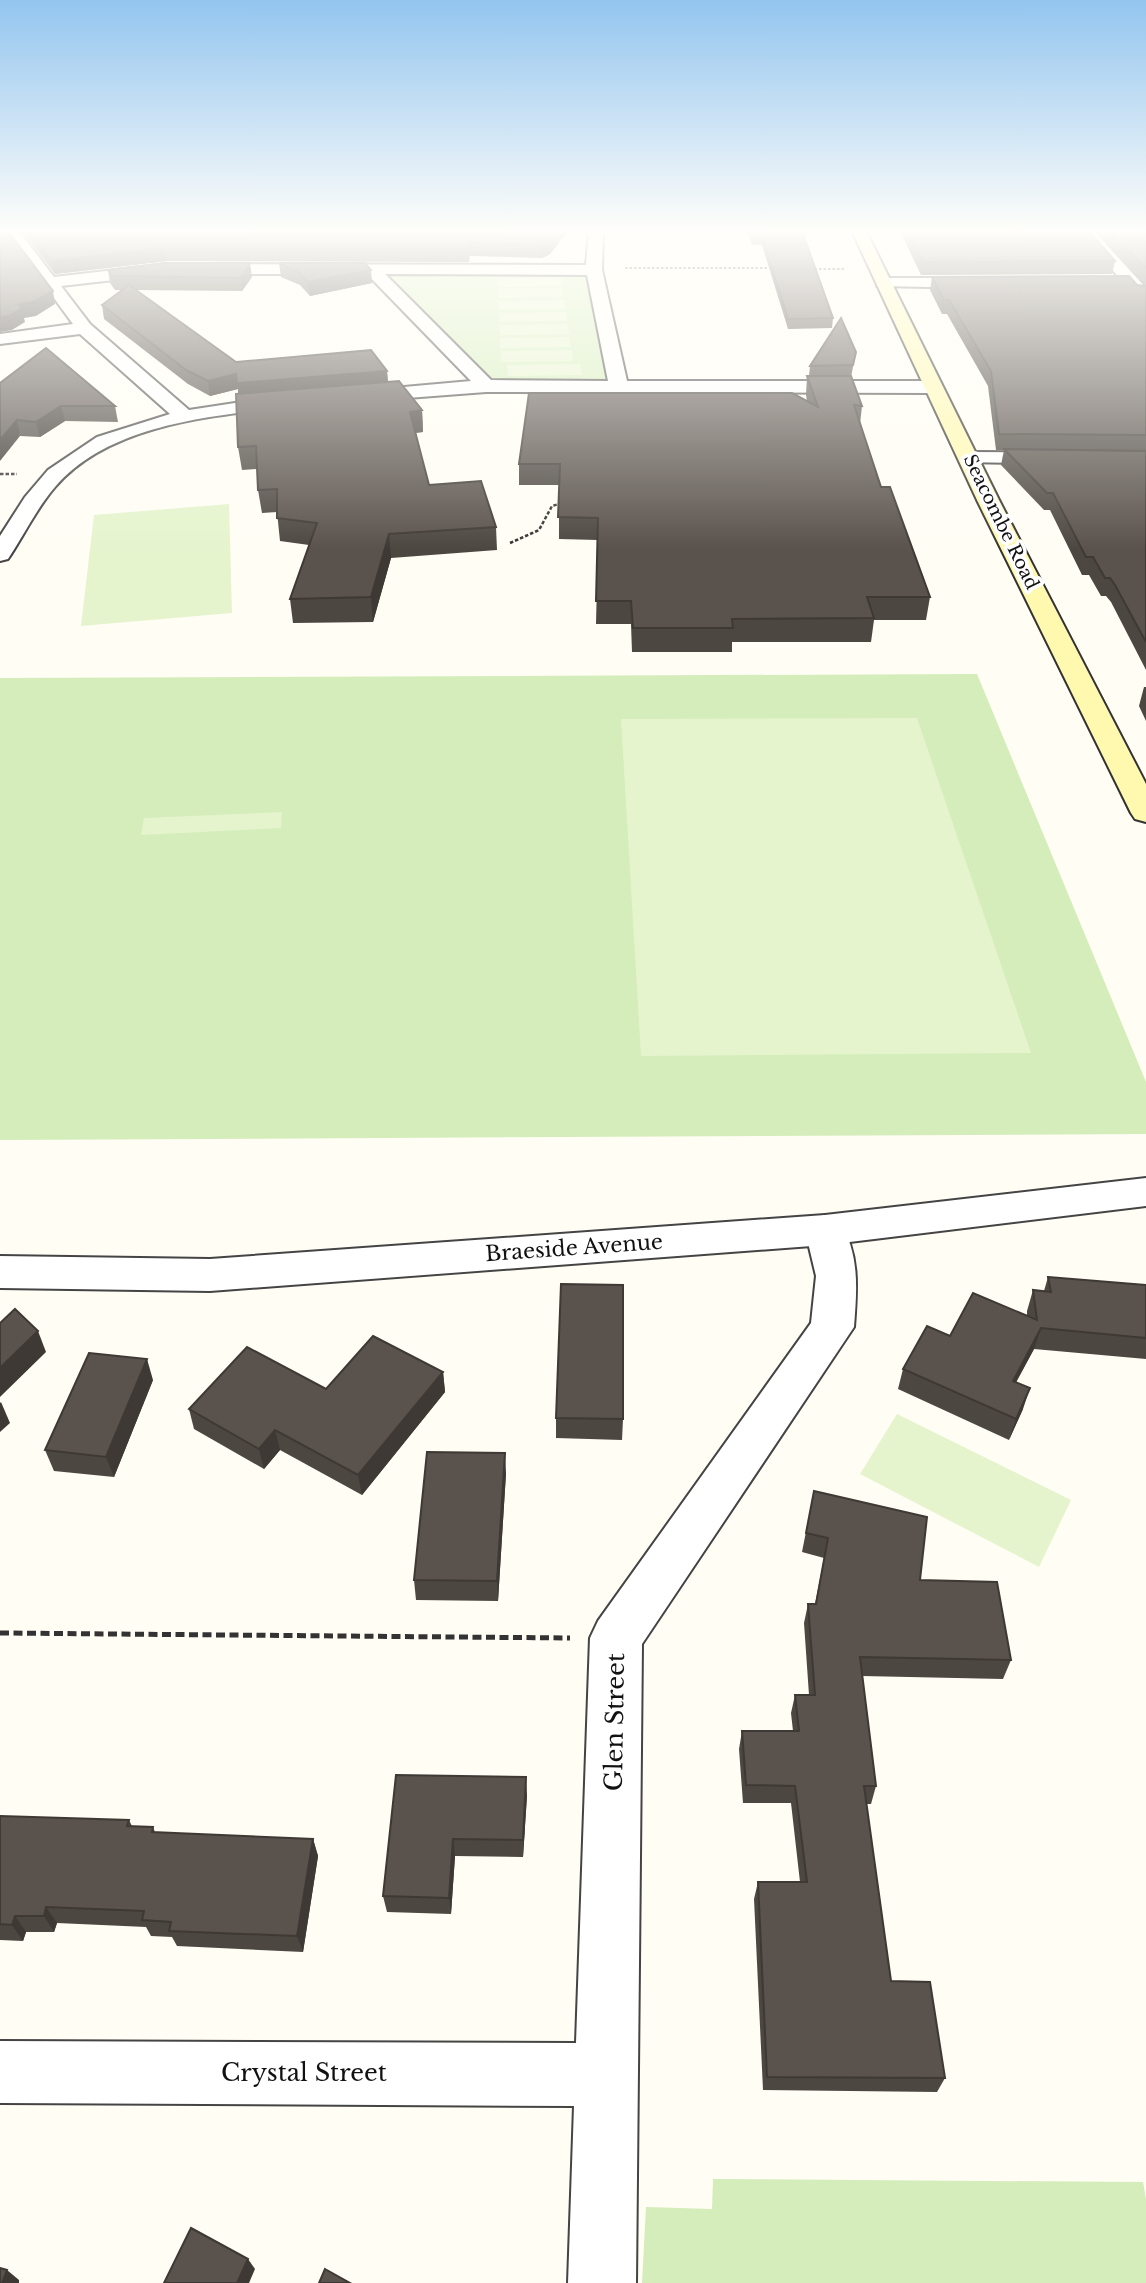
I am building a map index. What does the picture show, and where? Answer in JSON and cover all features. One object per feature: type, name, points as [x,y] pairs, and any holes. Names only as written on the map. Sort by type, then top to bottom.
[{"type":"main road","name":"Seacombe Road","points":[[909,338],[969,458],[1136,773],[1146,813]]},
{"type":"street","points":[[94,338],[185,417]]},
{"type":"street","points":[[438,338],[486,386]]},
{"type":"street","points":[[609,338],[619,387]]},
{"type":"street","points":[[334,397],[486,386],[933,387]]},
{"type":"street","points":[[0,554],[40,493],[64,467],[121,436],[185,417],[307,400]]},
{"type":"street","points":[[969,458],[1146,459]]},
{"type":"street","name":"Braeside Avenue","points":[[0,1272],[210,1275],[825,1230],[1146,1192]]},
{"type":"street","name":"Glen Street","points":[[602,2283],[617,1638],[832,1327],[837,1276],[825,1230]]},
{"type":"street","name":"Crystal Street","points":[[0,2072],[607,2075]]},
{"type":"path","points":[[509,542],[540,530],[552,506],[567,501]]},
{"type":"path","points":[[0,1633],[617,1638]]},
{"type":"green space","points":[[445,338],[604,338],[614,385],[491,384]]},
{"type":"green space","points":[[500,338],[569,338],[571,347],[500,348]]},
{"type":"green space","points":[[572,350],[573,361],[501,362],[501,351]]},
{"type":"green space","points":[[580,364],[582,375],[508,376],[507,365]]},
{"type":"green space","points":[[229,504],[232,613],[81,626],[94,515]]},
{"type":"green space","points":[[977,674],[1146,1082],[1146,1134],[0,1140],[0,678]]},
{"type":"green space","points":[[917,718],[1031,1053],[641,1056],[621,719]]},
{"type":"green space","points":[[282,812],[281,828],[141,835],[144,818]]},
{"type":"green space","points":[[897,1414],[1071,1500],[1039,1567],[860,1474]]},
{"type":"green space","points":[[713,2179],[1143,2182],[1146,2199],[1146,2283],[642,2283],[646,2207],[712,2209]]},
{"type":"building","points":[[144,338],[202,338],[236,362],[371,350],[387,371],[237,383],[236,374],[208,381],[186,370]]},
{"type":"building","points":[[828,338],[850,338],[856,352],[853,365],[810,366]]},
{"type":"building","points":[[971,338],[1146,338],[1146,435],[999,434],[991,371]]},
{"type":"building","points":[[46,348],[115,406],[61,406],[36,422],[17,420],[0,440],[0,383]]},
{"type":"building","points":[[807,376],[851,376],[862,406],[854,405],[881,487],[890,487],[930,597],[867,597],[874,618],[732,619],[733,628],[633,628],[631,601],[596,601],[598,518],[558,517],[560,464],[519,464],[529,393],[792,393],[818,407]]},
{"type":"building","points":[[399,381],[422,410],[410,412],[429,485],[481,481],[496,527],[389,534],[371,597],[290,599],[317,523],[277,518],[277,489],[258,490],[256,446],[238,447],[236,394]]},
{"type":"building","points":[[1004,449],[1146,451],[1146,642],[1115,585],[1110,578],[1105,578],[1093,557],[1086,557],[1053,493],[1047,493]]},
{"type":"building","points":[[1048,1277],[1146,1285],[1146,1338],[1041,1328],[1013,1381],[1030,1388],[1016,1419],[903,1369],[927,1326],[950,1336],[973,1293],[1037,1320],[1033,1290],[1051,1292]]},
{"type":"building","points":[[561,1284],[623,1285],[623,1419],[556,1418]]},
{"type":"building","points":[[15,1309],[38,1331],[0,1368],[0,1323]]},
{"type":"building","points":[[373,1336],[443,1372],[358,1475],[275,1430],[259,1449],[189,1409],[247,1347],[326,1389]]},
{"type":"building","points":[[89,1353],[147,1359],[106,1457],[45,1450]]},
{"type":"building","points":[[427,1452],[505,1453],[497,1581],[414,1580]]},
{"type":"building","points":[[814,1491],[927,1517],[920,1580],[997,1582],[1011,1660],[860,1657],[876,1786],[864,1786],[891,1981],[930,1982],[945,2078],[767,2077],[758,1882],[807,1882],[795,1786],[746,1785],[742,1731],[799,1731],[795,1695],[815,1695],[808,1604],[816,1604],[828,1538],[806,1533]]},
{"type":"building","points":[[396,1775],[526,1777],[523,1840],[453,1839],[449,1898],[383,1896]]},
{"type":"building","points":[[0,1816],[129,1820],[127,1826],[153,1827],[152,1832],[313,1839],[297,1936],[169,1931],[171,1922],[142,1920],[144,1911],[46,1907],[44,1916],[15,1916],[12,1925],[0,1924]]},
{"type":"building","points":[[191,2228],[248,2259],[237,2283],[164,2283]]},
{"type":"building","points":[[0,2268],[7,2270],[2,2283],[0,2283]]},
{"type":"building","points":[[325,2269],[350,2283],[319,2283]]}]
